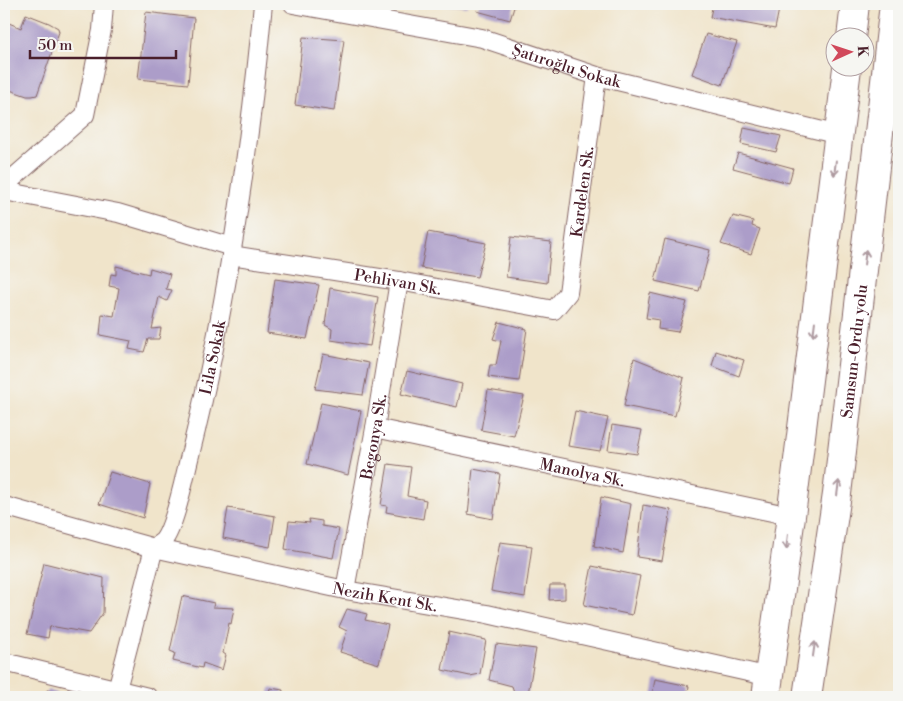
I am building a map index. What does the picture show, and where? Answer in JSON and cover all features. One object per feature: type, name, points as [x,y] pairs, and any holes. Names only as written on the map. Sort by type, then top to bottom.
[{"type":"highway","points":[[852,28],[855,4]]},
{"type":"highway","name":"Samsun-Ordu yolu","points":[[807,697],[837,494],[894,4]]},
{"type":"highway","points":[[768,687],[846,78]]},
{"type":"street","points":[[4,193],[85,115],[102,30],[104,4]]},
{"type":"street","name":"Lila Sokak","points":[[116,693],[154,548],[164,540],[173,520],[203,402],[232,251],[255,88],[263,4]]},
{"type":"street","name":"Şatıroğlu Sokak","points":[[293,4],[482,38],[596,76],[839,135]]},
{"type":"street","name":"Kardelen Sk.","points":[[560,303],[568,293],[596,76]]},
{"type":"street","name":"Pehlivan Sk.","points":[[4,193],[118,213],[232,251],[554,310],[560,303]]},
{"type":"street","name":"Begonya Sk.","points":[[345,590],[375,428],[399,281]]},
{"type":"street","name":"Manolya Sk.","points":[[375,428],[791,516]]},
{"type":"street","name":"Nezih Kent Sk.","points":[[4,506],[154,548],[345,590],[487,614],[768,687]]},
{"type":"street","points":[[4,662],[116,693],[148,697]]},
{"type":"building","points":[[446,4],[468,4],[467,7]]},
{"type":"building","points":[[479,4],[515,4],[510,20],[477,11]]},
{"type":"building","points":[[713,4],[780,4],[775,29],[710,17]]},
{"type":"building","points":[[146,12],[194,18],[188,84],[138,79]]},
{"type":"building","points":[[26,14],[49,23],[58,28],[59,32],[37,95],[32,96],[4,88],[4,21],[21,28]]},
{"type":"building","points":[[706,34],[737,42],[722,85],[692,74]]},
{"type":"building","points":[[303,37],[344,40],[334,111],[295,105]]},
{"type":"building","points":[[744,128],[781,136],[776,152],[741,144]]},
{"type":"building","points":[[738,153],[793,168],[789,183],[733,168]]},
{"type":"building","points":[[733,216],[753,221],[752,226],[760,229],[751,254],[721,244]]},
{"type":"building","points":[[428,232],[486,243],[477,277],[421,268]]},
{"type":"building","points":[[511,237],[551,242],[547,283],[506,277]]},
{"type":"building","points":[[665,239],[710,250],[699,291],[655,281]]},
{"type":"building","points":[[116,266],[149,274],[150,268],[170,274],[166,289],[172,290],[167,301],[159,297],[152,329],[161,328],[159,339],[148,339],[144,352],[129,349],[131,341],[100,335],[102,314],[114,316],[119,288],[109,286],[111,274],[116,275]]},
{"type":"building","points":[[275,279],[319,285],[307,339],[267,333]]},
{"type":"building","points":[[330,288],[378,297],[370,346],[331,340],[332,329],[325,325]]},
{"type":"building","points":[[650,293],[687,302],[678,332],[658,329],[659,320],[646,318]]},
{"type":"building","points":[[499,322],[527,329],[519,381],[488,377],[490,365],[496,365],[501,341],[493,339]]},
{"type":"building","points":[[716,351],[744,360],[739,376],[712,366]]},
{"type":"building","points":[[323,354],[369,363],[363,395],[315,389]]},
{"type":"building","points":[[634,358],[684,378],[675,416],[624,406]]},
{"type":"building","points":[[407,371],[462,384],[457,407],[401,394]]},
{"type":"building","points":[[488,390],[524,396],[514,436],[481,430]]},
{"type":"building","points":[[321,403],[361,411],[348,475],[307,464]]},
{"type":"building","points":[[575,411],[608,418],[600,451],[568,446]]},
{"type":"building","points":[[612,425],[642,430],[637,454],[608,450]]},
{"type":"building","points":[[388,464],[411,467],[407,496],[426,500],[423,519],[386,512],[387,506],[381,505]]},
{"type":"building","points":[[473,469],[500,474],[493,519],[468,514]]},
{"type":"building","points":[[110,472],[150,484],[143,518],[99,504]]},
{"type":"building","points":[[601,497],[631,504],[623,553],[594,546]]},
{"type":"building","points":[[643,505],[671,510],[662,561],[637,557]]},
{"type":"building","points":[[228,508],[275,516],[270,547],[223,538]]},
{"type":"building","points":[[309,519],[322,521],[322,526],[339,529],[333,558],[285,549],[289,521],[310,523]]},
{"type":"building","points":[[500,542],[532,546],[525,597],[491,591]]},
{"type":"building","points":[[44,563],[104,578],[103,613],[89,633],[50,626],[48,638],[27,634]]},
{"type":"building","points":[[592,566],[640,576],[632,615],[584,605]]},
{"type":"building","points":[[550,585],[565,585],[565,599],[549,600]]},
{"type":"building","points":[[182,596],[214,603],[213,607],[234,608],[223,653],[226,655],[222,670],[203,663],[202,668],[173,661],[175,653],[170,651]]},
{"type":"building","points":[[347,609],[367,614],[365,620],[388,625],[379,664],[340,652],[347,631],[339,627]]},
{"type":"building","points":[[449,632],[486,640],[480,674],[470,676],[442,670]]},
{"type":"building","points":[[496,644],[536,649],[528,694],[514,692],[512,686],[489,680]]},
{"type":"building","points":[[655,679],[689,686],[687,697],[652,697]]},
{"type":"building","points":[[270,688],[283,690],[282,697],[268,697]]},
{"type":"building","points":[[47,690],[70,697],[45,697]]}]
